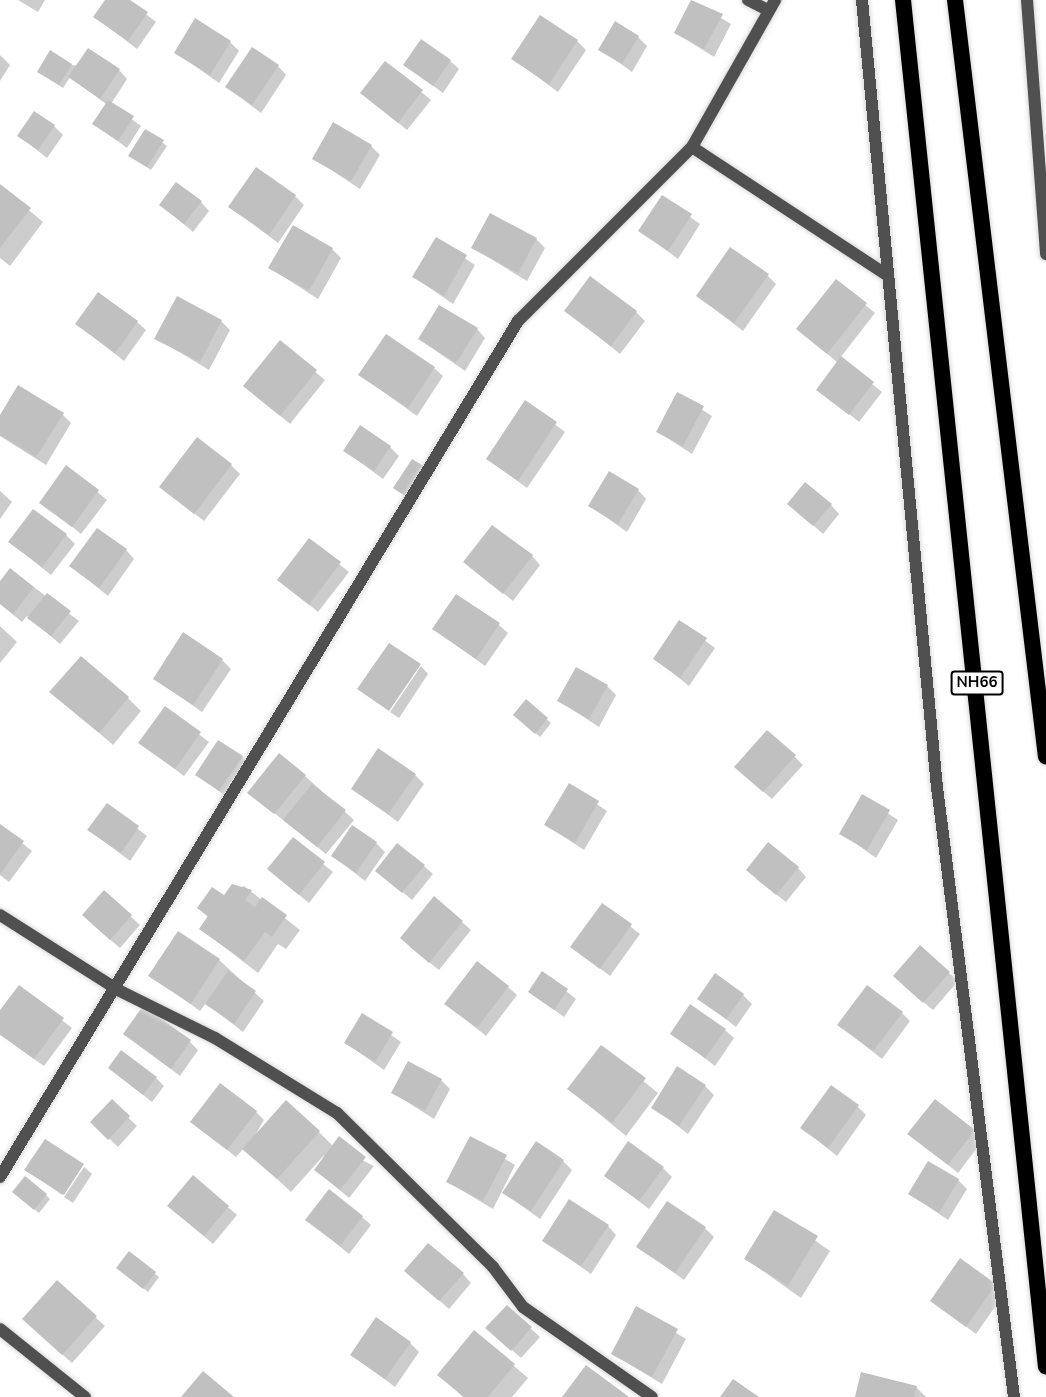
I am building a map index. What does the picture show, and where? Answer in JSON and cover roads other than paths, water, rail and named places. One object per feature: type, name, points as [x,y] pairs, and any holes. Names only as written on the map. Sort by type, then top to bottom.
[{"type":"highway","name":"NH66","points":[[903,0],[1046,1367]]},
{"type":"highway","points":[[955,0],[1046,757]]},
{"type":"street","points":[[0,1177],[118,990],[518,321],[692,147],[771,5],[747,0]]},
{"type":"street","points":[[862,0],[937,787],[1014,1397]]},
{"type":"street","points":[[1027,0],[1046,254]]},
{"type":"street","points":[[692,147],[887,275]]},
{"type":"street","points":[[0,915],[118,990],[215,1038],[337,1113],[493,1267],[523,1307],[652,1397]]},
{"type":"street","points":[[0,1329],[85,1397]]}]
